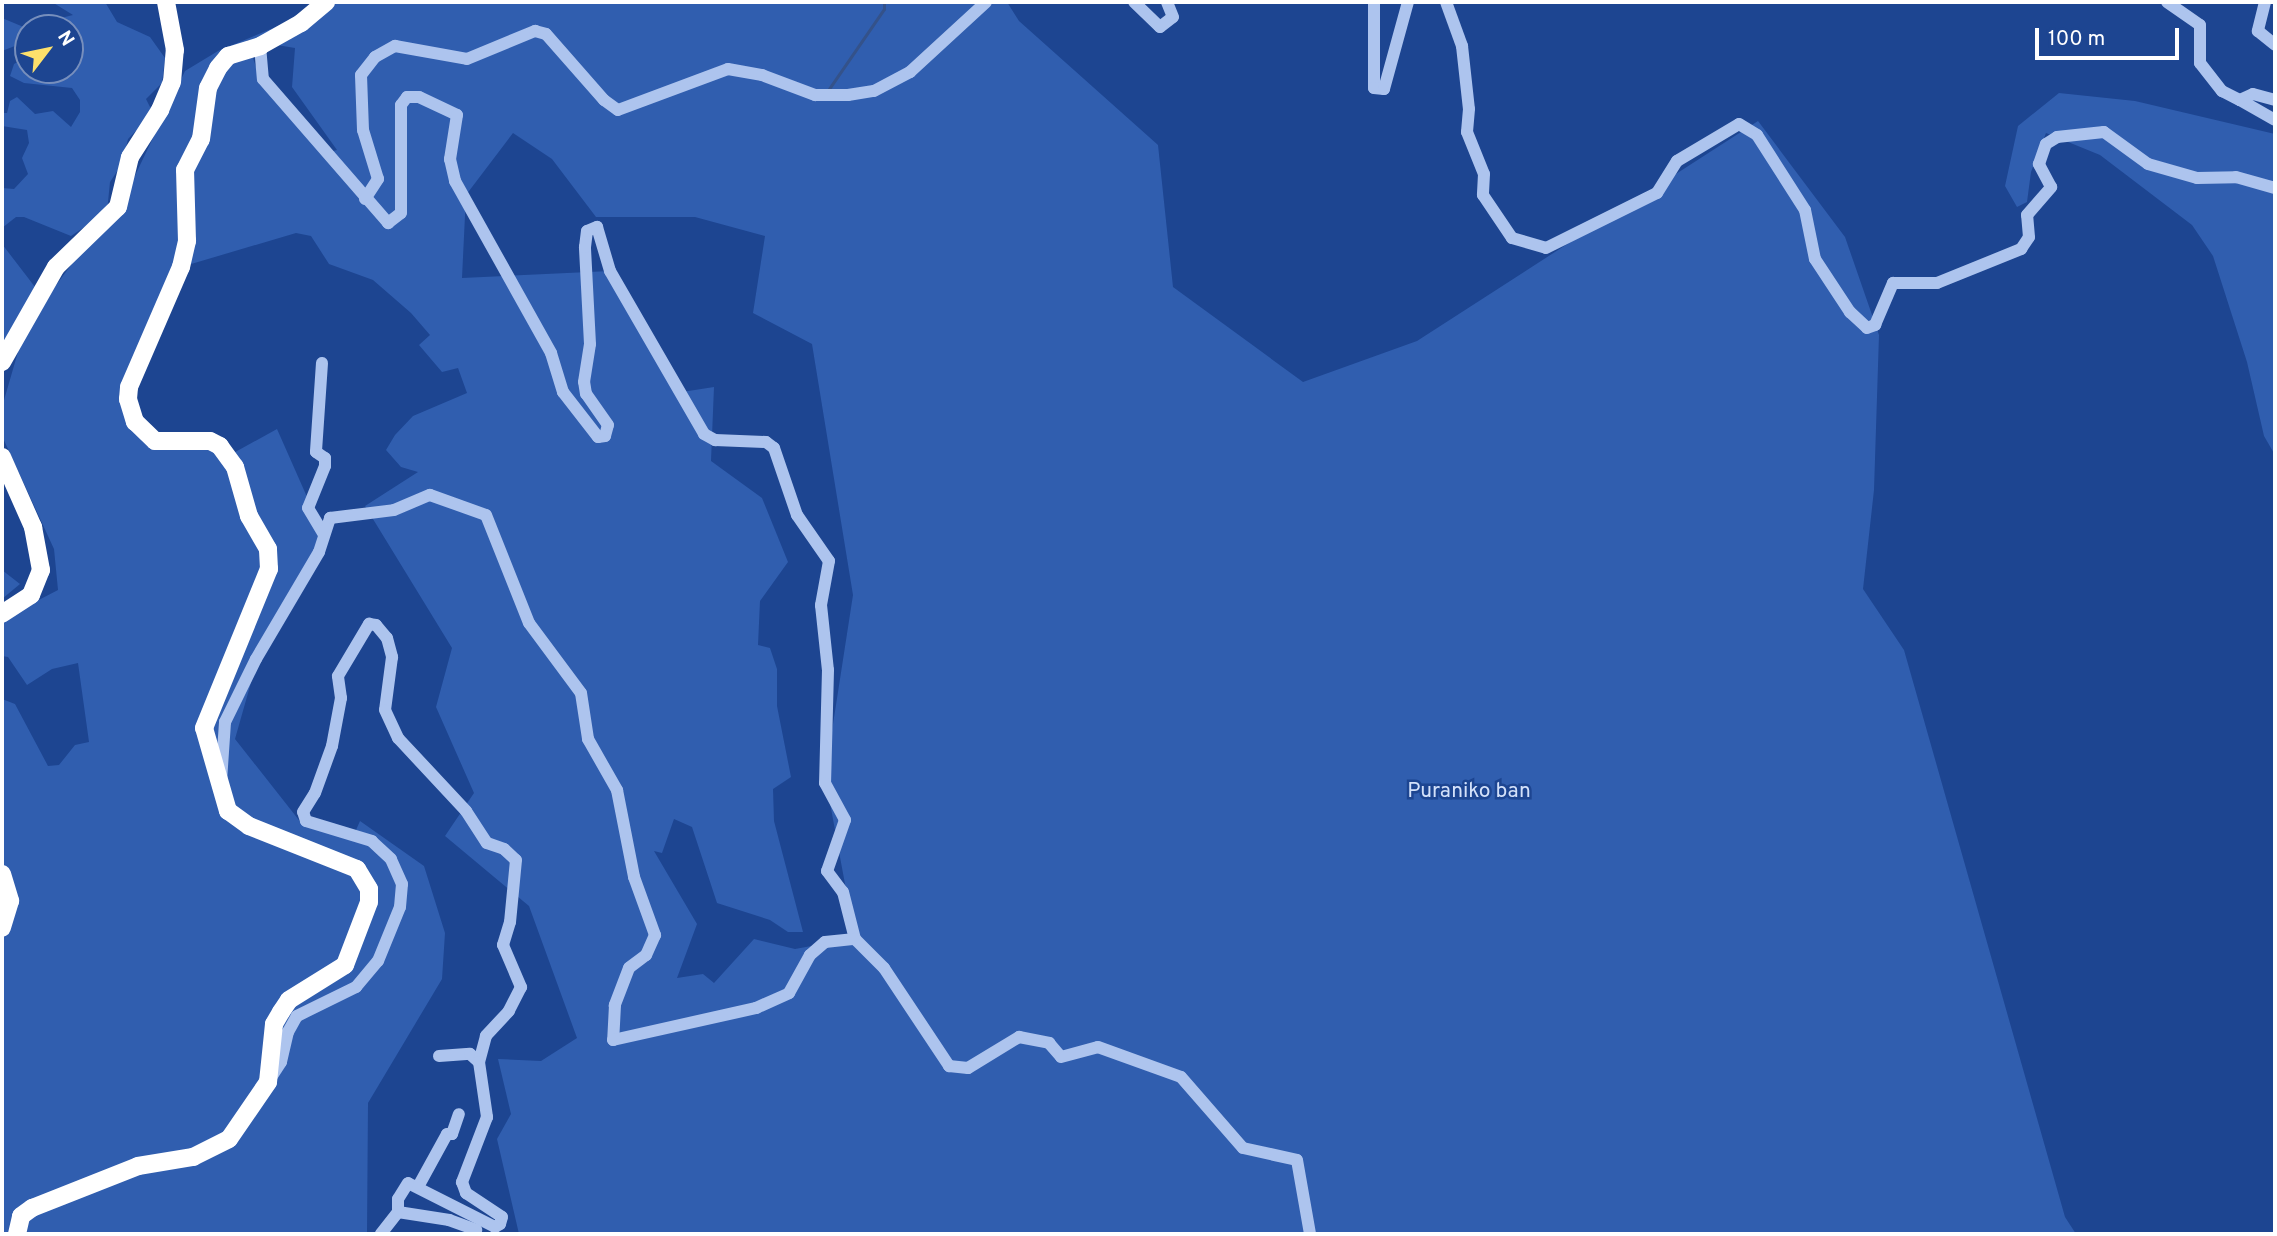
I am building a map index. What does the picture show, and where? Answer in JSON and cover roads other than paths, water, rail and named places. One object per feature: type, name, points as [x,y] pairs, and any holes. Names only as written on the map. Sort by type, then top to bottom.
[{"type":"highway","points":[[2,362],[56,267],[118,207],[130,157],[160,110],[172,82],[175,50],[166,2]]},
{"type":"highway","points":[[17,1234],[21,1216],[32,1208],[138,1167],[192,1157],[217,1147],[242,1125],[268,1082],[274,1024],[289,1000],[345,965],[354,950],[369,889],[356,869],[338,858],[239,822],[219,788],[204,728],[269,569],[268,549],[249,516],[235,467],[220,446],[210,441],[170,444],[144,435],[131,411],[129,387],[181,267],[187,241],[183,184],[201,139],[208,88],[228,57],[260,46],[326,2]]},
{"type":"highway","points":[[2,457],[33,527],[41,569],[31,595],[2,614]]},
{"type":"highway","points":[[2,874],[10,901],[2,928]]},
{"type":"street","points":[[365,199],[379,179],[363,130],[361,75],[375,57],[394,46],[467,59],[535,31],[546,34],[618,110],[728,69],[762,75],[815,95],[848,95],[874,91],[910,72],[986,2]]},
{"type":"street","points":[[1133,2],[1160,27],[1173,17],[1167,2]]},
{"type":"street","points":[[1374,2],[1374,88],[1384,89],[1408,2]]},
{"type":"street","points":[[1446,2],[1462,46],[1469,109],[1467,132],[1484,174],[1483,195],[1512,238],[1546,248],[1657,193],[1676,161],[1739,124],[1757,135],[1805,209],[1815,259],[1850,312],[1867,328],[1875,325],[1893,283],[1937,284],[2021,248],[2029,237],[2028,215],[2051,187],[2039,164],[2046,144],[2057,137],[2104,132],[2148,164],[2197,178],[2236,177],[2275,188]]},
{"type":"street","points":[[2167,2],[2200,25],[2200,63],[2222,91],[2275,120]]},
{"type":"street","points":[[2265,2],[2258,31],[2275,45]]},
{"type":"street","points":[[260,46],[263,79],[388,223],[401,213],[398,120],[407,97],[418,97],[455,113],[458,118],[450,159],[455,181],[551,354],[564,392],[594,433],[601,437],[608,430],[586,394],[584,382],[590,344],[585,247],[587,232],[597,227],[610,271],[704,434],[715,440],[766,442],[774,448],[797,515],[829,561],[821,605],[828,670],[825,783],[845,820],[827,871],[843,892],[855,939],[884,968],[949,1066],[968,1068],[1019,1037],[1049,1043],[1061,1057],[1098,1046],[1181,1077],[1243,1148],[1297,1160],[1310,1234]]},
{"type":"street","points":[[2240,100],[2253,94],[2275,100]]},
{"type":"street","points":[[322,363],[316,452],[325,458],[325,466],[308,508],[323,533]]},
{"type":"street","points":[[219,788],[226,760],[221,733],[225,722],[256,659],[319,552],[330,518],[394,510],[430,495],[486,515],[529,623],[581,693],[588,739],[617,790],[634,877],[655,935],[646,955],[629,968],[615,1004],[613,1040],[756,1008],[789,993],[810,955],[825,942],[855,939]]},
{"type":"street","points":[[268,1082],[281,1062],[288,1032],[297,1016],[356,987],[378,961],[400,907],[402,884],[391,859],[372,841],[306,821],[303,812],[315,793],[332,746],[341,698],[338,676],[369,624],[376,625],[387,638],[391,684],[385,710],[398,738],[466,811],[487,843],[505,849],[516,860],[510,922],[503,945],[521,987],[509,1011],[486,1036],[479,1062],[487,1117],[462,1182],[466,1193],[502,1217],[500,1224],[495,1227],[419,1185],[408,1182],[398,1199],[398,1212],[381,1234]]},
{"type":"street","points":[[439,1056],[470,1054],[479,1062]]},
{"type":"street","points":[[419,1185],[452,1134],[459,1114]]},
{"type":"street","points":[[398,1212],[449,1220],[477,1230],[475,1234]]},
{"type":"waterway","points":[[829,89],[884,9],[884,2]]},
{"type":"park label","name":"Puraniko ban","points":[[1469,792]]}]
